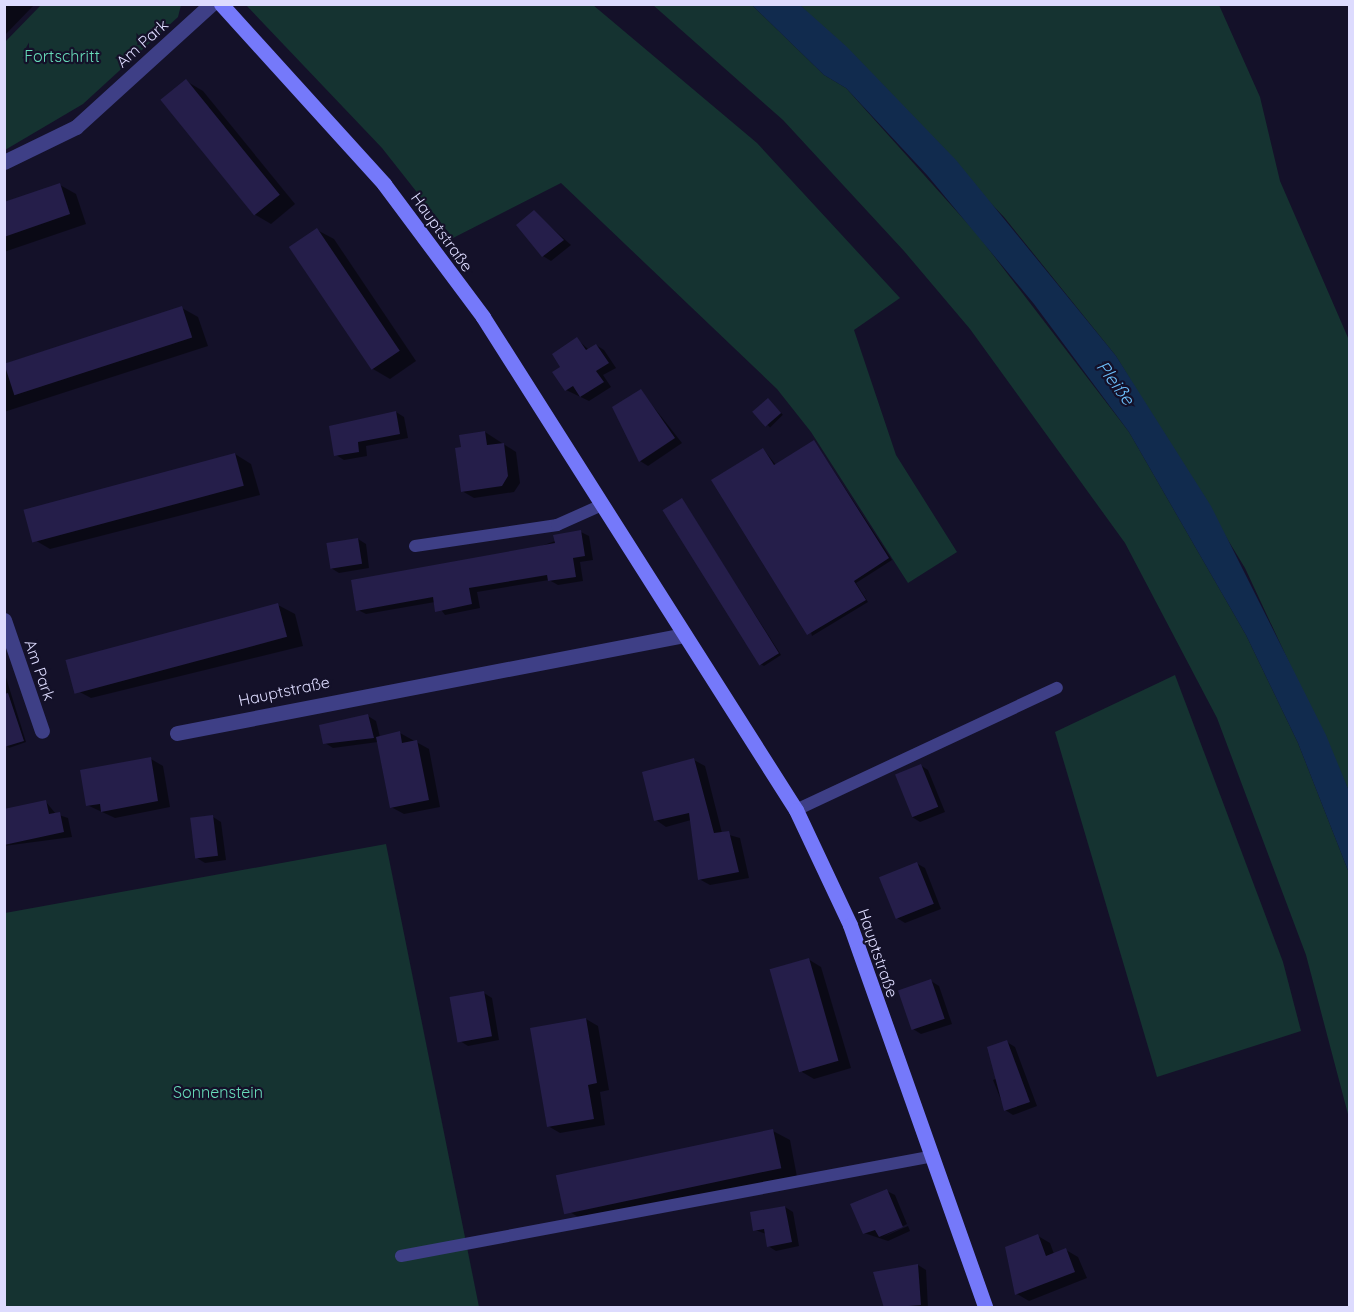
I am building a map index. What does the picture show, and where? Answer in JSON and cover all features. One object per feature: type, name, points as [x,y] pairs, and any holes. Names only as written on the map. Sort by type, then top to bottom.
[{"type":"main road","name":"Hauptstraße","points":[[221,4],[384,184],[483,317],[796,810],[850,925],[928,1157],[986,1308]]},
{"type":"street","name":"Am Park","points":[[4,162],[76,127],[211,4]]},
{"type":"street","name":"Am Park","points":[[4,620],[42,731]]},
{"type":"street","name":"Hauptstraße","points":[[177,733],[684,635]]},
{"type":"lane","points":[[415,546],[557,525],[602,506]]},
{"type":"lane","points":[[796,810],[1057,688]]},
{"type":"lane","points":[[401,1256],[928,1157]]},
{"type":"green space","name":"Fortschritt","points":[[42,4],[181,5],[178,17],[83,104],[5,150],[5,42]]},
{"type":"green space","points":[[246,5],[593,5],[757,143],[900,298],[854,330],[896,455],[957,552],[908,583],[811,432],[777,389],[561,183],[453,238],[382,148]]},
{"type":"green space","points":[[653,5],[752,5],[824,75],[846,88],[977,234],[1129,432],[1246,635],[1298,743],[1349,873],[1349,1118],[1306,955],[1217,718],[1125,543],[970,329],[904,251],[783,120]]},
{"type":"green space","points":[[800,5],[1219,5],[1260,97],[1280,181],[1349,340],[1349,791],[1245,568],[1116,356],[1004,217]]},
{"type":"green space","points":[[1175,675],[1283,962],[1301,1031],[1157,1077],[1055,732]]},
{"type":"green space","name":"Sonnenstein","points":[[386,844],[479,1307],[5,1308],[5,913]]},
{"type":"water","name":"Pleiße","points":[[752,5],[800,5],[847,47],[956,160],[1116,356],[1211,506],[1326,735],[1349,791],[1349,873],[1298,743],[1246,635],[1129,432],[1034,304],[927,175],[846,88],[824,75]]},
{"type":"building","points":[[186,79],[280,195],[254,216],[160,100]]},
{"type":"building","points":[[60,183],[70,214],[4,237],[4,202]]},
{"type":"building","points":[[534,210],[564,240],[542,257],[516,225]]},
{"type":"building","points":[[317,228],[400,351],[372,370],[289,247]]},
{"type":"building","points":[[182,306],[192,337],[14,395],[4,364]]},
{"type":"building","points":[[577,337],[586,350],[596,344],[609,363],[596,371],[604,382],[580,397],[573,386],[565,391],[552,372],[560,367],[552,354]]},
{"type":"building","points":[[641,389],[675,438],[639,462],[612,407]]},
{"type":"building","points":[[768,398],[781,413],[765,427],[752,412]]},
{"type":"building","points":[[396,411],[400,434],[358,442],[359,452],[334,456],[329,426]]},
{"type":"building","points":[[485,431],[487,445],[504,443],[508,476],[502,486],[461,492],[455,448],[461,447],[459,435]]},
{"type":"building","points":[[814,440],[889,558],[854,581],[866,600],[807,635],[711,480],[763,448],[774,465]]},
{"type":"building","points":[[235,453],[244,486],[32,543],[23,510]]},
{"type":"building","points":[[682,498],[779,653],[759,665],[662,510]]},
{"type":"building","points":[[581,530],[585,556],[573,558],[576,577],[548,581],[547,575],[469,588],[472,604],[435,612],[433,597],[356,611],[351,580],[555,543],[553,535]]},
{"type":"building","points":[[358,538],[362,564],[330,569],[326,543]]},
{"type":"building","points":[[278,603],[287,637],[75,694],[65,660]]},
{"type":"building","points":[[8,693],[24,741],[4,747],[4,694]]},
{"type":"building","points":[[368,714],[374,738],[323,744],[319,725]]},
{"type":"building","points":[[400,731],[402,743],[417,740],[429,800],[390,808],[376,737]]},
{"type":"building","points":[[151,757],[158,801],[101,812],[100,804],[86,806],[80,770]]},
{"type":"building","points":[[694,758],[714,833],[729,831],[739,872],[698,880],[689,813],[654,821],[642,772]]},
{"type":"building","points":[[921,764],[938,807],[912,817],[895,774]]},
{"type":"building","points":[[46,800],[49,814],[60,812],[64,832],[4,845],[4,809]]},
{"type":"building","points":[[213,815],[218,856],[195,858],[190,818]]},
{"type":"building","points":[[917,862],[934,904],[896,919],[879,877]]},
{"type":"building","points":[[809,958],[838,1061],[799,1072],[770,969]]},
{"type":"building","points":[[931,979],[945,1019],[912,1030],[898,990]]},
{"type":"building","points":[[484,991],[492,1036],[458,1042],[450,997]]},
{"type":"building","points":[[586,1018],[597,1083],[588,1085],[594,1119],[547,1127],[530,1028]]},
{"type":"building","points":[[1007,1040],[1030,1102],[1004,1111],[987,1047]]},
{"type":"building","points":[[773,1129],[781,1168],[564,1214],[556,1175]]},
{"type":"building","points":[[887,1189],[903,1227],[879,1237],[875,1230],[863,1234],[850,1204]]},
{"type":"building","points":[[785,1206],[792,1242],[767,1247],[764,1229],[753,1231],[750,1212]]},
{"type":"building","points":[[1038,1234],[1046,1256],[1066,1248],[1075,1272],[1015,1295],[1005,1247]]},
{"type":"building","points":[[918,1264],[921,1305],[884,1308],[873,1272]]}]
